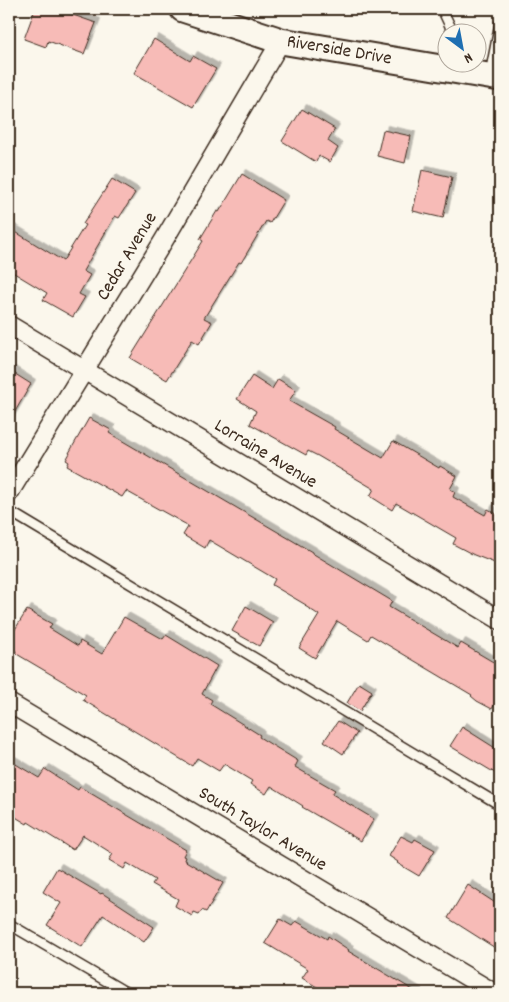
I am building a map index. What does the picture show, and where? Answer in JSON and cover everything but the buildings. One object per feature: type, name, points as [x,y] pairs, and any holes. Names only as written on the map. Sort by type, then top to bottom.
[{"type":"street","name":"Riverside Drive","points":[[183,9],[281,41],[436,64]]},
{"type":"street","name":"Cedar Avenue","points":[[9,492],[164,240],[281,41]]},
{"type":"street","name":"Riverside Drive","points":[[475,72],[495,77]]},
{"type":"street","name":"Lorraine Avenue","points":[[9,325],[500,620]]},
{"type":"street","name":"South Taylor Avenue","points":[[9,703],[494,993]]},
{"type":"lane","points":[[442,9],[448,22]]},
{"type":"lane","points":[[495,77],[500,23]]},
{"type":"lane","points":[[9,511],[500,805]]},
{"type":"lane","points":[[9,924],[127,993]]}]
